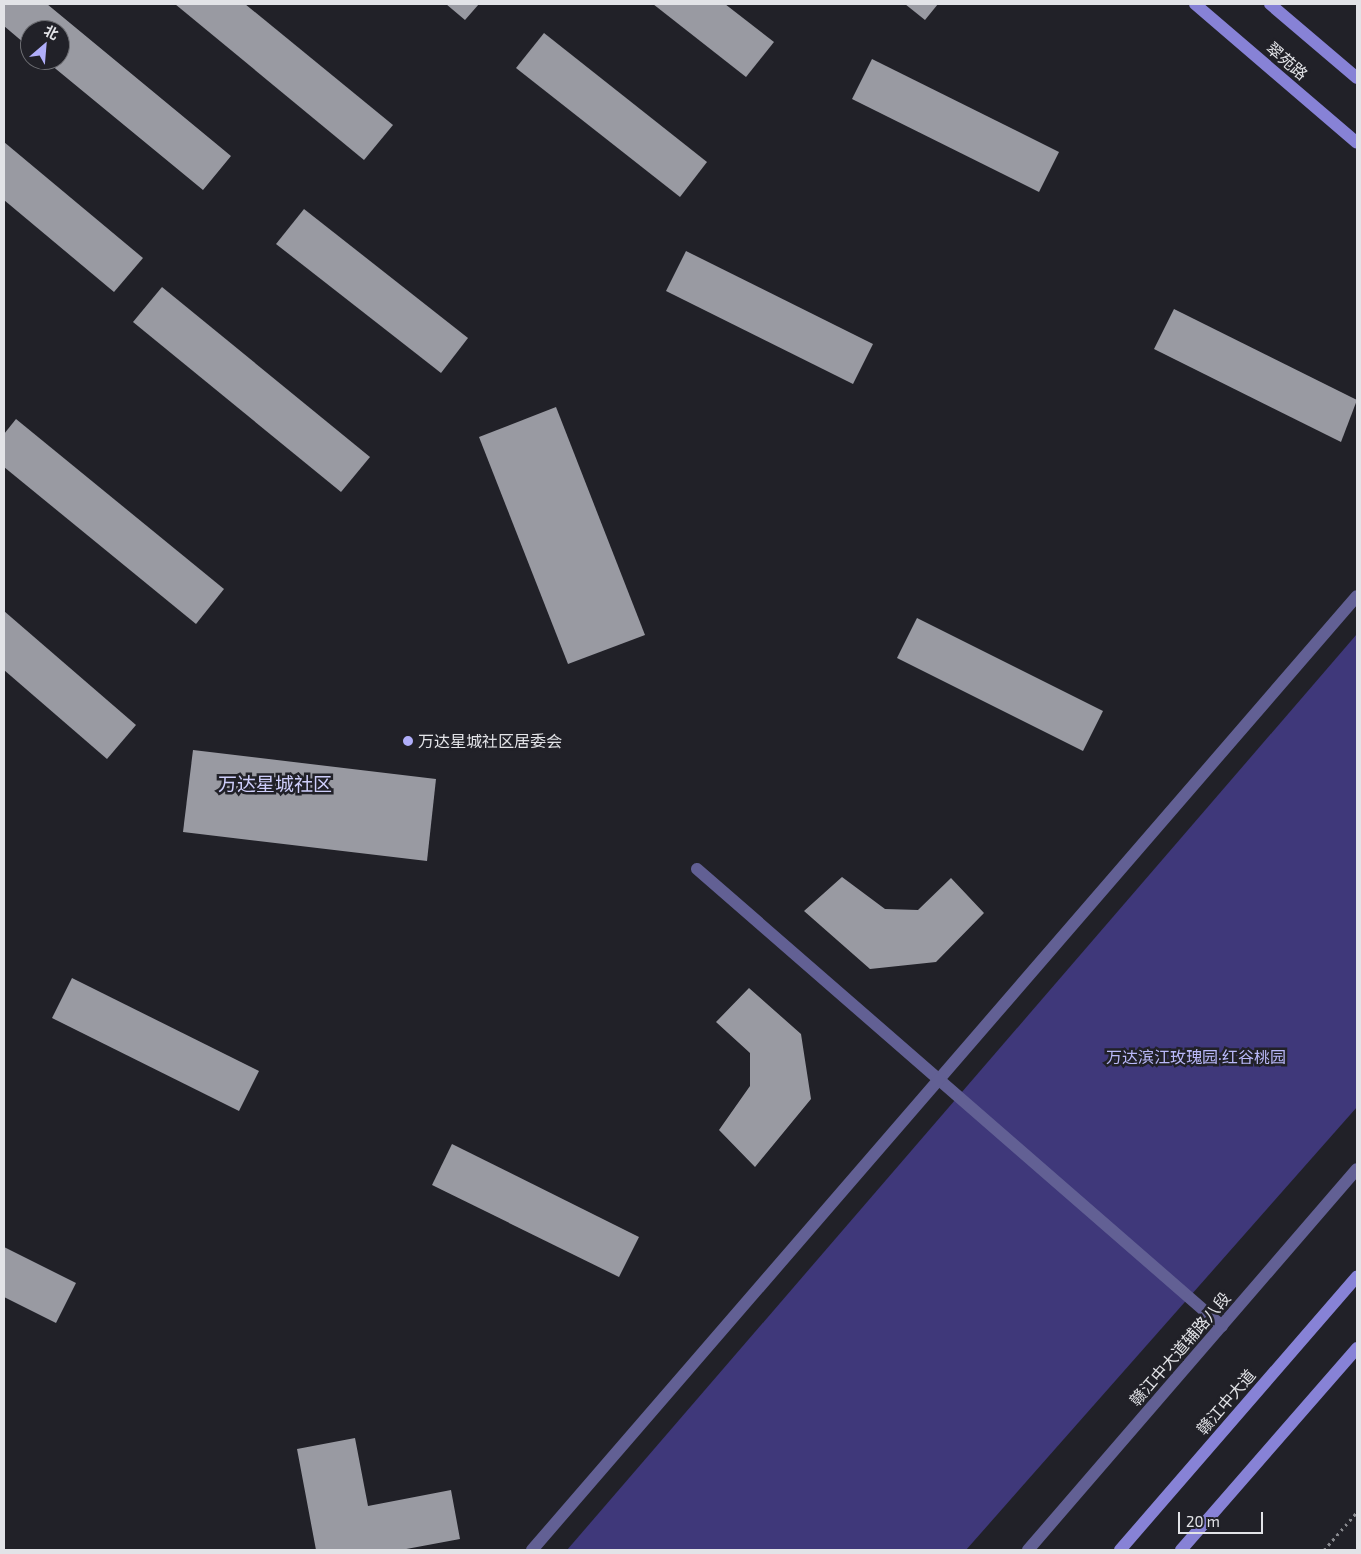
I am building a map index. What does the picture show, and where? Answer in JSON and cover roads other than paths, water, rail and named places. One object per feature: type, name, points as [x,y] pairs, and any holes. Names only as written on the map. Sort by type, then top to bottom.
[{"type":"main road","name":"翠苑路","points":[[1195,4],[1357,143]]},
{"type":"main road","name":"翠苑路","points":[[1270,4],[1357,78]]},
{"type":"main road","name":"赣江中大道","points":[[1120,1550],[1357,1276]]},
{"type":"main road","points":[[1181,1550],[1357,1348]]},
{"type":"street","points":[[532,1550],[1357,596]]},
{"type":"street","points":[[697,869],[1222,1326]]},
{"type":"street","name":"赣江中大道辅路八段","points":[[1028,1550],[1357,1169]]},
{"type":"place","name":"万达星城社区居委会","points":[[408,741]]},
{"type":"district","name":"万达星城社区","points":[[275,784]]},
{"type":"park label","name":"万达滨江玫瑰园·红谷桃园","points":[[1196,1057]]}]
